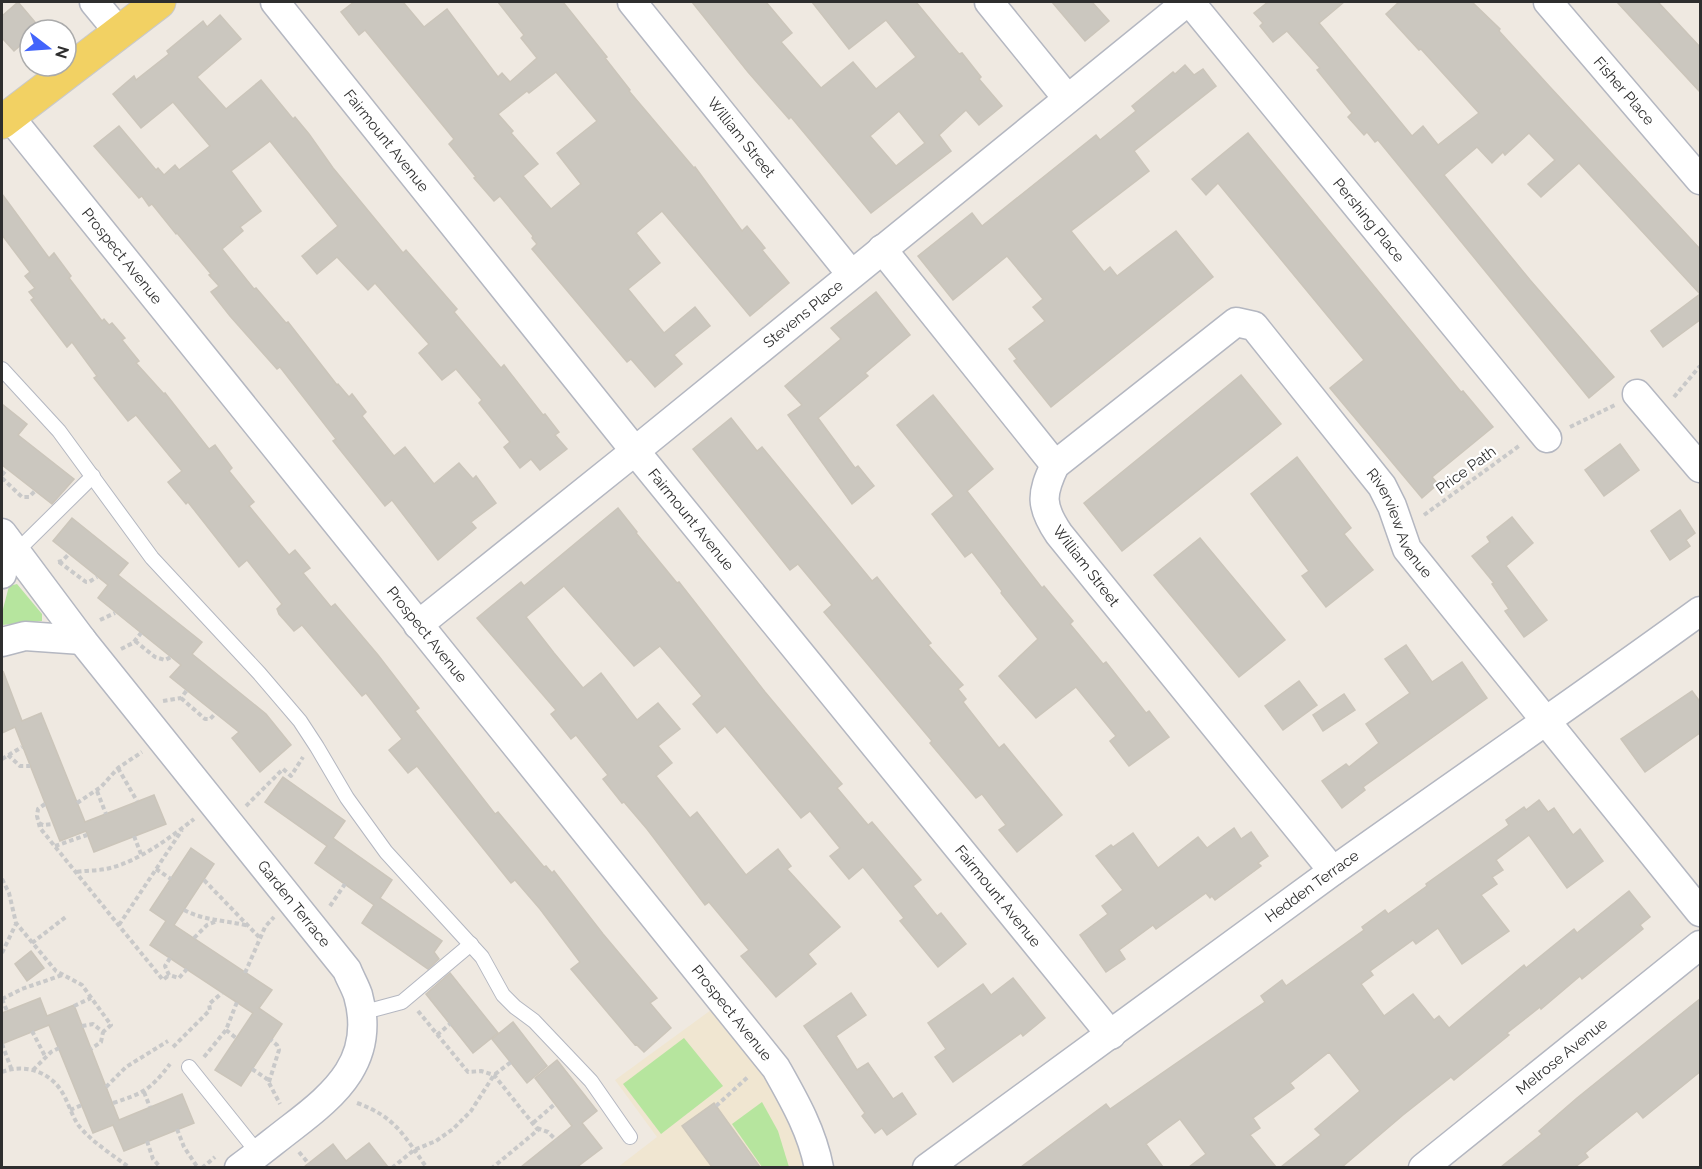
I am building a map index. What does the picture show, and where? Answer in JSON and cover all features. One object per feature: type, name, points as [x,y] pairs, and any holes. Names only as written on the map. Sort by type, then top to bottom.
[{"type":"main road","points":[[5,119],[159,2]]},
{"type":"street","points":[[94,2],[118,31]]},
{"type":"street","name":"Fairmount Avenue","points":[[275,2],[635,451],[1111,1035]]},
{"type":"street","name":"William Street","points":[[632,2],[851,274]]},
{"type":"street","points":[[989,2],[1067,98]]},
{"type":"street","name":"Stevens Place","points":[[418,625],[1188,2]]},
{"type":"street","name":"Pershing Place","points":[[1188,2],[1547,438]]},
{"type":"street","name":"Fisher Place","points":[[1548,2],[1701,180]]},
{"type":"street","name":"Prospect Avenue","points":[[5,119],[776,1068],[800,1109],[817,1154],[819,1167]]},
{"type":"street","points":[[882,249],[1055,465]]},
{"type":"street","name":"Riverview Avenue","points":[[1055,465],[1236,322],[1254,326],[1382,486],[1392,506],[1407,549],[1701,912]]},
{"type":"street","points":[[1637,394],[1701,468]]},
{"type":"street","name":"William Street","points":[[1055,465],[1046,484],[1044,499],[1048,518],[1333,871]]},
{"type":"street","name":"Garden Terrace","points":[[6,549],[90,631],[346,970],[357,994],[361,1013],[359,1046],[352,1067],[339,1089],[321,1106],[246,1152]]},
{"type":"street","name":"Hedden Terrace","points":[[927,1167],[1333,871],[1701,611]]},
{"type":"street","points":[[2,642],[25,636],[90,631]]},
{"type":"street","name":"Melrose Avenue","points":[[1423,1167],[1701,945]]},
{"type":"lane","points":[[2,369],[58,430],[152,558],[259,673],[300,721],[347,798],[386,852],[482,957],[503,995],[515,1007],[534,1020],[591,1081],[630,1137]]},
{"type":"lane","points":[[6,549],[93,476]]},
{"type":"lane","points":[[361,1013],[402,1002],[471,944]]},
{"type":"lane","points":[[190,1069],[246,1152]]},
{"type":"path","points":[[1658,416],[1701,366]]},
{"type":"path","name":"Price Path","points":[[1423,516],[1525,441],[1547,438],[1637,394]]},
{"type":"path","points":[[7,469],[2,476],[22,497],[28,497],[35,491]]},
{"type":"path","points":[[52,563],[69,554]]},
{"type":"path","points":[[59,561],[86,582],[97,577]]},
{"type":"path","points":[[90,631],[116,613]]},
{"type":"path","points":[[120,649],[135,641],[141,633]]},
{"type":"path","points":[[135,641],[155,657],[165,660],[171,657]]},
{"type":"path","points":[[162,701],[181,698],[187,690]]},
{"type":"path","points":[[181,698],[205,718],[210,719],[216,713]]},
{"type":"path","points":[[246,807],[283,769],[291,776],[314,742]]},
{"type":"path","points":[[2,759],[22,747]]},
{"type":"path","points":[[77,803],[97,791],[118,768],[147,748]]},
{"type":"path","points":[[8,755],[21,766],[30,766]]},
{"type":"path","points":[[118,768],[137,801]]},
{"type":"path","points":[[97,791],[106,814]]},
{"type":"path","points":[[45,804],[38,809],[40,828],[163,980],[169,975]]},
{"type":"path","points":[[77,872],[109,868],[141,854],[184,827],[199,814]]},
{"type":"path","points":[[39,822],[43,825],[52,824]]},
{"type":"path","points":[[118,925],[184,827]]},
{"type":"path","points":[[55,846],[87,835]]},
{"type":"path","points":[[134,836],[141,854]]},
{"type":"path","points":[[156,869],[171,879]]},
{"type":"path","points":[[204,880],[260,938]]},
{"type":"path","points":[[2,882],[10,898],[16,923],[56,971],[82,986],[111,1025],[103,1032],[101,1042],[91,1049]]},
{"type":"path","points":[[328,908],[345,884]]},
{"type":"path","points":[[184,910],[202,918],[249,927]]},
{"type":"path","points":[[245,972],[265,927],[279,912]]},
{"type":"path","points":[[32,943],[68,916]]},
{"type":"path","points":[[194,938],[207,925],[220,920]]},
{"type":"path","points":[[2,953],[16,923]]},
{"type":"path","points":[[170,958],[165,966],[169,975],[179,978],[187,969]]},
{"type":"path","points":[[7,1011],[2,999],[22,989],[62,975]]},
{"type":"path","points":[[173,1047],[210,1010],[209,1004],[222,993]]},
{"type":"path","points":[[74,1006],[91,998]]},
{"type":"path","points":[[190,1069],[226,1030],[237,1002]]},
{"type":"path","points":[[411,1013],[416,1009],[468,1072],[481,1071],[494,1075],[538,1130],[492,1167]]},
{"type":"path","points":[[82,1026],[93,1024],[103,1032]]},
{"type":"path","points":[[437,1035],[450,1024]]},
{"type":"path","points":[[226,1030],[236,1038]]},
{"type":"path","points":[[32,1031],[46,1058]]},
{"type":"path","points":[[269,1082],[279,1050],[271,1040]]},
{"type":"path","points":[[106,1087],[126,1067],[168,1041]]},
{"type":"path","points":[[2,1044],[11,1068]]},
{"type":"path","points":[[33,1070],[51,1052],[59,1048]]},
{"type":"path","points":[[392,1167],[414,1150],[435,1141],[453,1129],[471,1111],[494,1075],[511,1062]]},
{"type":"path","points":[[113,1103],[144,1092],[158,1080],[171,1063]]},
{"type":"path","points":[[2,1072],[11,1068],[40,1072],[57,1085],[74,1119],[87,1134],[130,1167]]},
{"type":"path","points":[[252,1069],[269,1082],[280,1105]]},
{"type":"path","points":[[716,1106],[751,1074]]},
{"type":"path","points":[[144,1092],[150,1107]]},
{"type":"path","points":[[177,1129],[184,1147],[200,1167],[246,1152],[280,1105],[288,1098]]},
{"type":"path","points":[[352,1101],[373,1109],[393,1122],[427,1167]]},
{"type":"path","points":[[533,1123],[555,1104]]},
{"type":"path","points":[[70,1110],[82,1105]]},
{"type":"path","points":[[536,1128],[548,1132],[556,1140]]},
{"type":"path","points":[[147,1142],[153,1159],[161,1167]]},
{"type":"shaded area","points":[[722,1002],[819,1167],[618,1167],[657,1137],[615,1080]]},
{"type":"green space","points":[[17,584],[42,614],[42,621],[2,625],[2,613],[9,586]]},
{"type":"green space","points":[[684,1038],[723,1086],[661,1134],[623,1084]]},
{"type":"green space","points":[[762,1102],[778,1131],[789,1167],[762,1167],[732,1124]]},
{"type":"building","points":[[18,2],[32,18],[18,18],[18,48],[14,51],[2,38],[2,16]]},
{"type":"building","points":[[354,2],[403,2],[424,27],[447,9],[498,77],[502,73],[510,82],[537,58],[521,38],[524,35],[498,2],[563,2],[607,57],[605,58],[629,91],[695,167],[742,231],[747,226],[765,248],[762,250],[789,283],[750,316],[662,211],[636,233],[660,263],[628,289],[664,333],[695,307],[710,326],[674,355],[682,364],[655,387],[631,359],[627,362],[532,249],[537,244],[533,236],[500,196],[494,201],[474,178],[476,177],[449,144],[454,139],[365,30],[359,35],[341,12]],"holes":[[[556,72],[597,121],[557,153],[581,184],[551,209],[523,176],[538,164],[498,114]]]},
{"type":"building","points":[[692,2],[766,2],[792,33],[781,42],[821,88],[853,62],[876,89],[916,57],[886,20],[849,49],[812,2],[916,2],[959,54],[962,53],[981,77],[979,79],[1002,106],[979,125],[966,110],[939,135],[951,151],[871,213],[791,117],[789,119]],"holes":[[[899,111],[925,143],[896,166],[870,136]]]},
{"type":"building","points":[[1052,2],[1092,2],[1109,21],[1085,41]]},
{"type":"building","points":[[1268,2],[1344,2],[1319,23],[1412,136],[1423,126],[1438,145],[1479,113],[1386,14],[1399,2],[1472,2],[1500,29],[1499,31],[1701,250],[1701,319],[1663,347],[1651,331],[1700,294],[1579,163],[1541,197],[1528,184],[1555,160],[1529,133],[1505,155],[1503,152],[1492,163],[1477,147],[1444,175],[1530,280],[1614,377],[1589,398],[1378,140],[1375,142],[1367,132],[1364,135],[1348,117],[1352,113],[1317,70],[1320,68],[1287,31],[1273,42],[1260,26],[1263,23],[1254,13]]},
{"type":"building","points":[[1617,2],[1658,2],[1701,48],[1701,93]]},
{"type":"building","points":[[220,15],[241,39],[197,77],[226,109],[261,80],[293,119],[295,117],[309,134],[333,168],[403,253],[406,250],[457,309],[454,312],[501,368],[504,365],[543,415],[545,414],[559,432],[555,435],[567,449],[540,470],[531,459],[520,468],[504,447],[510,442],[479,403],[482,400],[456,369],[442,380],[419,353],[429,344],[375,283],[368,290],[337,257],[317,274],[302,256],[338,226],[270,141],[231,171],[261,211],[240,227],[243,231],[222,249],[254,289],[256,288],[286,323],[288,322],[337,385],[349,397],[352,394],[366,412],[362,416],[394,456],[405,447],[434,484],[459,463],[473,479],[476,476],[496,503],[471,522],[476,528],[438,560],[392,500],[385,506],[333,441],[336,439],[280,367],[277,369],[230,316],[211,292],[219,286],[177,233],[152,204],[149,206],[142,196],[139,198],[94,146],[119,126],[156,170],[158,168],[164,175],[175,165],[179,170],[210,146],[173,102],[141,128],[113,94],[134,76],[136,80],[169,54],[167,51],[203,21],[207,27]]},
{"type":"building","points":[[1185,65],[1194,75],[1203,69],[1216,86],[1134,151],[1149,171],[1071,231],[1104,272],[1110,267],[1117,276],[1176,231],[1213,277],[1051,407],[1014,361],[1017,359],[1009,349],[1045,321],[1033,307],[1043,299],[1007,256],[953,300],[918,256],[972,213],[982,226],[1096,135],[1100,140],[1136,111],[1132,106],[1173,72],[1175,74]]},
{"type":"building","points":[[1248,133],[1461,392],[1463,391],[1493,427],[1432,477],[1438,484],[1422,498],[1330,388],[1364,360],[1218,183],[1206,195],[1192,179]]},
{"type":"building","points":[[2,194],[49,258],[54,253],[71,276],[69,278],[102,321],[104,319],[109,325],[112,323],[125,338],[122,340],[139,361],[136,363],[165,393],[209,449],[215,445],[232,468],[229,471],[254,502],[249,506],[289,555],[295,550],[310,568],[303,573],[331,607],[335,604],[378,655],[419,708],[415,711],[495,814],[498,812],[544,867],[546,866],[552,873],[554,871],[657,998],[650,1003],[671,1028],[644,1052],[635,1045],[571,969],[580,962],[540,909],[515,880],[511,883],[417,766],[408,773],[389,750],[402,739],[366,693],[362,696],[302,625],[294,631],[279,614],[277,609],[282,604],[247,560],[239,567],[188,502],[186,504],[168,482],[182,471],[136,415],[128,421],[94,378],[97,376],[72,342],[67,347],[31,300],[34,298],[29,292],[35,288],[25,276],[30,272],[2,235]]},
{"type":"building","points":[[876,292],[910,335],[865,373],[868,376],[818,418],[855,468],[858,466],[874,486],[852,504],[788,415],[802,405],[785,386],[841,339],[831,328]]},
{"type":"building","points":[[1241,375],[1281,424],[1122,551],[1084,503]]},
{"type":"building","points":[[933,395],[993,469],[967,491],[1042,588],[1044,586],[1073,621],[1070,624],[1103,664],[1106,662],[1146,713],[1149,711],[1169,737],[1129,766],[1110,741],[1116,736],[1076,687],[1036,718],[999,676],[1038,639],[972,552],[965,557],[932,514],[954,496],[897,425]]},
{"type":"building","points":[[2,404],[27,424],[18,435],[74,479],[52,504],[2,465]]},
{"type":"building","points":[[731,418],[757,451],[762,447],[872,581],[877,577],[931,643],[928,645],[963,685],[958,689],[966,699],[963,702],[999,748],[1004,744],[1062,815],[1017,852],[999,830],[1006,825],[982,794],[976,798],[930,743],[932,741],[824,612],[832,605],[798,564],[790,570],[693,449]]},
{"type":"building","points":[[1620,444],[1639,470],[1604,496],[1585,470]]},
{"type":"building","points":[[1297,457],[1351,528],[1344,534],[1373,570],[1326,607],[1302,576],[1309,571],[1251,494]]},
{"type":"building","points":[[618,508],[765,692],[842,784],[837,788],[868,825],[872,822],[921,880],[913,886],[937,916],[941,913],[966,944],[938,967],[900,921],[904,918],[863,867],[849,879],[830,856],[840,848],[810,811],[801,818],[725,726],[717,733],[693,704],[702,696],[660,646],[634,666],[564,586],[526,617],[554,653],[583,688],[601,673],[637,720],[658,703],[680,729],[658,746],[672,763],[656,776],[690,818],[697,812],[746,875],[778,849],[791,866],[787,869],[840,927],[808,954],[816,964],[776,997],[741,956],[749,950],[709,902],[705,905],[647,829],[603,779],[608,775],[576,735],[571,739],[551,714],[556,710],[477,618],[521,582],[524,586]]},
{"type":"building","points":[[1680,510],[1695,533],[1686,540],[1690,546],[1670,560],[1651,531]]},
{"type":"building","points":[[1512,517],[1533,543],[1506,566],[1547,620],[1524,637],[1505,611],[1509,609],[1492,584],[1494,583],[1472,556],[1490,542],[1487,537]]},
{"type":"building","points":[[72,518],[128,563],[118,575],[202,642],[192,654],[266,714],[291,745],[260,772],[232,738],[239,732],[170,677],[181,665],[98,598],[108,585],[53,541]]},
{"type":"building","points":[[1200,538],[1285,640],[1239,677],[1154,575]]},
{"type":"building","points":[[1406,645],[1432,682],[1462,662],[1487,698],[1363,787],[1365,790],[1342,808],[1322,781],[1346,764],[1349,767],[1379,743],[1366,724],[1410,693],[1385,659]]},
{"type":"building","points":[[3,671],[22,721],[41,713],[85,822],[154,795],[166,824],[94,852],[86,831],[60,841],[15,727],[2,733]]},
{"type":"building","points":[[1299,681],[1317,705],[1283,730],[1265,706]]},
{"type":"building","points":[[1692,691],[1701,703],[1701,732],[1645,772],[1621,739]]},
{"type":"building","points":[[1344,694],[1355,710],[1323,731],[1313,715]]},
{"type":"building","points":[[283,777],[345,821],[333,838],[392,880],[380,898],[442,941],[434,952],[439,959],[428,969],[362,923],[374,905],[315,863],[327,846],[265,802]]},
{"type":"building","points":[[1539,800],[1548,812],[1554,808],[1573,835],[1580,829],[1603,861],[1567,888],[1529,835],[1496,860],[1503,870],[1492,877],[1497,884],[1481,895],[1509,931],[1462,964],[1438,928],[1416,944],[1413,940],[1370,971],[1373,975],[1361,984],[1384,1016],[1413,994],[1434,1020],[1439,1016],[1449,1028],[1524,965],[1526,968],[1574,929],[1577,933],[1629,891],[1650,917],[1640,925],[1643,929],[1582,979],[1580,976],[1541,1009],[1540,1007],[1454,1080],[1451,1077],[1342,1167],[1281,1167],[1321,1135],[1315,1129],[1360,1091],[1329,1052],[1290,1083],[1294,1088],[1253,1118],[1260,1128],[1250,1135],[1276,1167],[1189,1167],[1206,1154],[1180,1119],[1146,1144],[1163,1167],[1021,1167],[1106,1104],[1110,1109],[1265,1002],[1261,996],[1282,980],[1286,986],[1364,930],[1362,927],[1385,910],[1388,914],[1509,825],[1506,820],[1524,807],[1526,810]]},
{"type":"building","points":[[1234,828],[1241,839],[1251,832],[1268,856],[1258,863],[1261,866],[1215,900],[1206,893],[1156,929],[1153,925],[1119,950],[1125,959],[1106,972],[1080,935],[1108,914],[1102,906],[1123,890],[1096,856],[1133,833],[1158,868],[1198,837],[1207,848]]},
{"type":"building","points":[[191,848],[214,864],[174,925],[272,990],[259,1008],[282,1024],[241,1086],[215,1070],[253,1013],[150,945],[166,921],[150,910]]},
{"type":"building","points":[[31,951],[44,968],[27,981],[15,964]]},
{"type":"building","points":[[450,973],[498,1033],[473,1053],[426,994]]},
{"type":"building","points":[[1013,978],[1045,1018],[1023,1036],[1021,1033],[953,1082],[935,1057],[946,1049],[928,1023],[983,984],[991,995]]},
{"type":"building","points":[[851,993],[866,1015],[836,1036],[857,1070],[868,1063],[893,1099],[902,1093],[916,1114],[887,1135],[882,1128],[875,1133],[862,1116],[865,1113],[804,1026]]},
{"type":"building","points":[[40,998],[47,1016],[74,1005],[119,1120],[182,1094],[194,1123],[124,1151],[113,1125],[93,1133],[49,1025],[2,1044],[2,1013]]},
{"type":"building","points":[[1701,998],[1701,1071],[1643,1118],[1637,1111],[1585,1153],[1588,1157],[1575,1167],[1501,1167],[1542,1134],[1539,1131],[1577,1098]]},
{"type":"building","points":[[513,1022],[547,1066],[527,1083],[492,1039]]},
{"type":"building","points":[[557,1060],[597,1111],[582,1123],[602,1148],[577,1167],[521,1167],[572,1126],[535,1078]]},
{"type":"building","points":[[714,1103],[760,1167],[712,1167],[682,1126]]},
{"type":"building","points":[[369,1143],[388,1167],[304,1167],[333,1144],[346,1161]]}]
